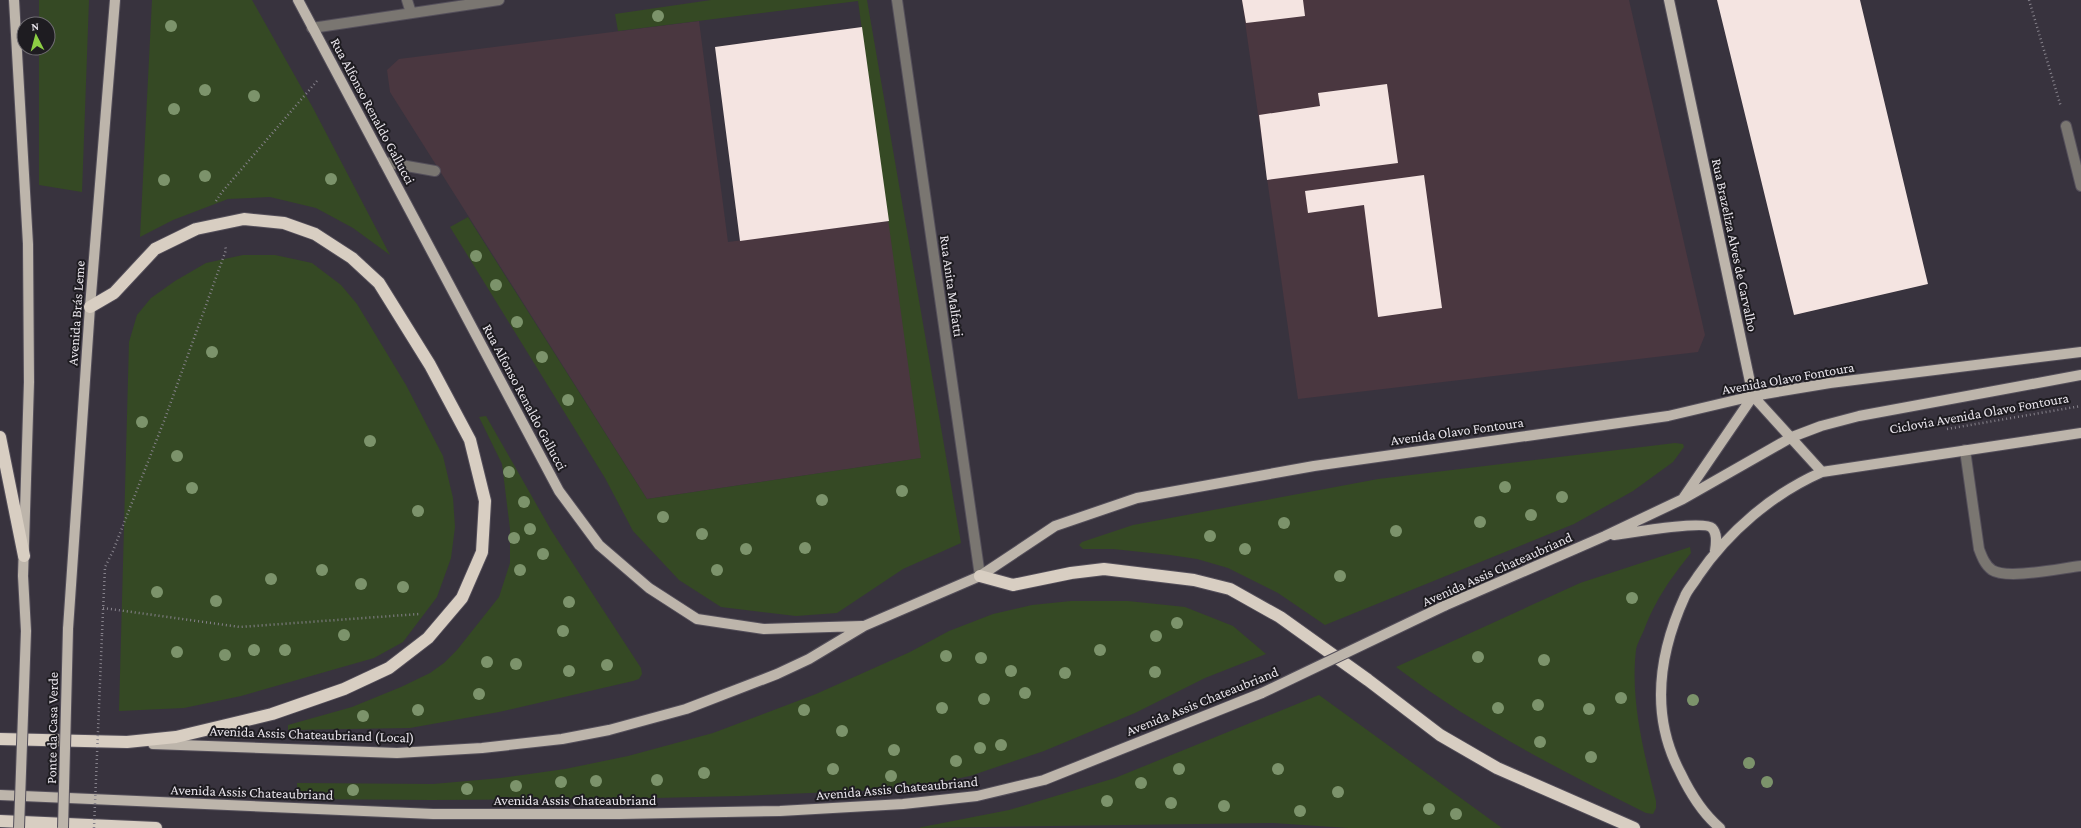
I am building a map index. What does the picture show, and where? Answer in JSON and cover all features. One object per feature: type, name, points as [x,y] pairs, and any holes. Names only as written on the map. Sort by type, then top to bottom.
[{"type":"highway","points":[[90,307],[114,293],[156,249],[196,228],[244,219],[284,223],[315,234],[352,258],[379,283],[430,365],[470,440],[485,501],[482,552],[462,598],[428,638],[389,668],[344,689],[272,714],[176,737],[127,742]]},
{"type":"highway","points":[[0,437],[24,556]]},
{"type":"highway","points":[[980,576],[1013,585],[1072,573],[1104,569],[1194,580],[1230,590],[1280,618],[1368,680],[1440,735],[1497,768],[1634,828]]},
{"type":"highway","name":"Avenida Assis Chateaubriand (Local)","points":[[0,739],[127,742]]},
{"type":"highway","points":[[0,821],[156,828]]},
{"type":"main road","points":[[14,0],[28,244],[29,382],[24,556]]},
{"type":"main road","name":"Avenida Brás Leme","points":[[68,629],[90,307],[115,0]]},
{"type":"main road","name":"Rua Alfonso Renaldo Gallucci","points":[[298,0],[559,491],[600,545],[649,588],[697,619],[764,629],[864,626]]},
{"type":"main road","name":"Rua Brazeliza Alves de Carvalho","points":[[1669,0],[1753,396]]},
{"type":"main road","name":"Avenida Olavo Fontoura","points":[[864,626],[980,576],[1055,526],[1137,498],[1314,466],[1668,416],[1753,396],[1830,383],[2081,352]]},
{"type":"main road","name":"Avenida Assis Chateaubriand","points":[[0,795],[433,814],[620,814],[780,811],[903,804],[977,796],[1044,780],[1262,693],[1444,606],[1605,536],[1682,499],[1792,437],[1821,426],[1859,416],[2081,375]]},
{"type":"main road","points":[[1682,499],[1753,396],[1792,437],[1822,472]]},
{"type":"main road","points":[[1720,828],[1708,818],[1688,788],[1672,756],[1663,724],[1660,679],[1668,640],[1685,595],[1715,552],[1759,510],[1808,478],[1822,472],[2081,433]]},
{"type":"main road","points":[[1605,536],[1708,525],[1714,529],[1716,536],[1715,552]]},
{"type":"main road","name":"Ponte da Casa Verde","points":[[20,828],[26,631],[23,576],[24,556]]},
{"type":"main road","name":"Avenida Assis Chateaubriand (Local)","points":[[127,742],[397,754],[482,748],[562,739],[609,730],[686,709],[777,674],[809,659],[864,626]]},
{"type":"main road","name":"Ponte da Casa Verde","points":[[63,828],[68,629]]},
{"type":"street","points":[[407,0],[411,13]]},
{"type":"street","points":[[312,28],[499,0]]},
{"type":"street","name":"Rua Anita Malfatti","points":[[897,0],[980,576]]},
{"type":"street","points":[[2066,126],[2081,186]]},
{"type":"street","points":[[384,162],[435,171]]},
{"type":"street","points":[[1965,450],[1979,549],[1986,565],[1992,571],[2006,575],[2081,566]]},
{"type":"path","points":[[2029,0],[2066,126]]},
{"type":"path","points":[[94,828],[105,567],[113,551],[164,421],[226,250],[216,200],[331,64]]},
{"type":"path","name":"Ciclovia Avenida Olavo Fontoura","points":[[1943,430],[2081,406]]},
{"type":"path","points":[[103,608],[240,627],[452,610]]},
{"type":"shaded area","points":[[1242,0],[1629,0],[1705,335],[1698,352],[1298,399]]},
{"type":"shaded area","points":[[699,21],[728,242],[889,221],[922,458],[647,499],[390,92],[387,70],[399,59]]},
{"type":"green space","points":[[39,0],[89,0],[82,192],[39,185],[39,56],[56,56],[56,16],[39,16]]},
{"type":"green space","points":[[152,0],[252,0],[313,108],[390,255],[353,228],[316,208],[270,197],[228,199],[173,220],[140,237]]},
{"type":"green space","points":[[711,0],[867,0],[961,543],[903,569],[837,613],[796,616],[721,607],[679,580],[633,531],[605,478],[450,227],[468,217],[647,499],[921,458],[858,1],[618,31],[615,14]]},
{"type":"green space","points":[[243,255],[275,255],[312,263],[341,285],[357,304],[406,385],[443,456],[453,498],[455,527],[451,558],[437,597],[403,642],[374,658],[241,696],[184,708],[119,711],[129,342],[137,315],[151,298],[175,281],[206,263]]},
{"type":"green space","points":[[486,416],[551,530],[641,668],[642,674],[639,679],[499,712],[410,728],[288,730],[288,725],[352,707],[401,687],[430,673],[444,663],[457,650],[499,597],[510,563],[510,529],[502,464],[479,417]]},
{"type":"green space","points":[[1675,443],[1683,444],[1684,447],[1673,462],[1633,491],[1574,524],[1325,625],[1278,593],[1228,568],[1197,559],[1113,549],[1083,549],[1079,545],[1082,542],[1133,525],[1378,479]]},
{"type":"green space","points":[[1690,547],[1691,553],[1676,572],[1653,609],[1636,650],[1635,688],[1639,726],[1656,801],[1656,808],[1653,814],[1646,813],[1614,797],[1518,746],[1456,709],[1396,667],[1580,583]]},
{"type":"green space","points":[[1071,601],[1128,601],[1185,607],[1233,626],[1266,654],[1205,678],[1135,713],[1044,751],[970,776],[907,789],[740,796],[611,799],[298,799],[297,783],[433,784],[501,778],[565,769],[628,756],[713,733],[816,694],[910,652],[949,631],[993,614],[1032,605]]},
{"type":"green space","points":[[1319,695],[1502,828],[1348,828],[1273,823],[917,828],[1009,810],[1115,778]]},
{"type":"building","points":[[1242,0],[1303,0],[1305,16],[1246,23]]},
{"type":"building","points":[[1717,0],[1860,0],[1928,284],[1794,315]]},
{"type":"building","points":[[862,27],[889,221],[740,241],[715,47]]},
{"type":"building","points":[[1387,84],[1398,163],[1267,180],[1259,115],[1320,106],[1318,93]]},
{"type":"building","points":[[1424,175],[1442,308],[1378,317],[1364,205],[1308,213],[1305,191]]}]
